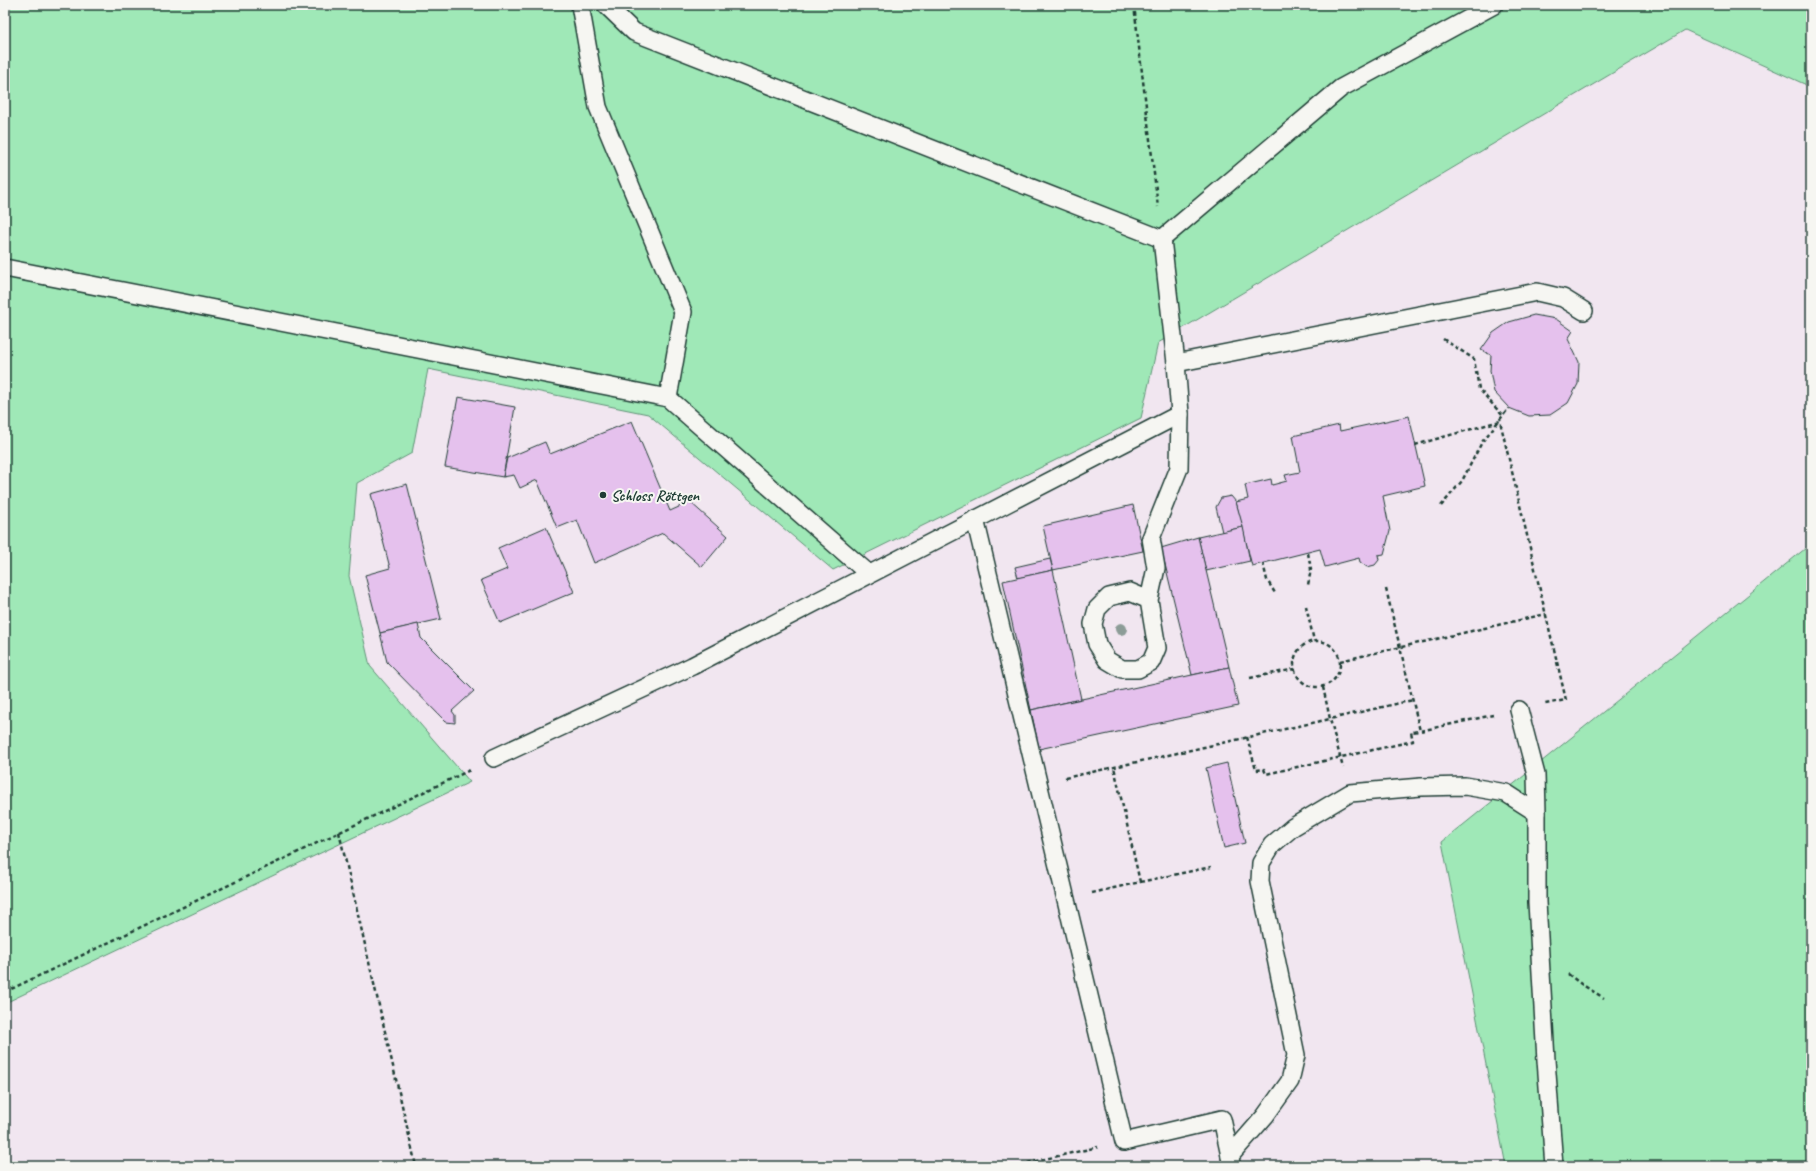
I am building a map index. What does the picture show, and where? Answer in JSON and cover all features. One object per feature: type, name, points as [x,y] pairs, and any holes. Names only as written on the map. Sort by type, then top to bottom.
[{"type":"lane","points":[[580,5],[598,107],[683,312],[668,398]]},
{"type":"lane","points":[[606,5],[634,32],[1162,239]]},
{"type":"lane","points":[[1162,239],[1342,88],[1494,5]]},
{"type":"lane","points":[[1149,600],[1130,592],[1109,597],[1097,609],[1093,624],[1097,644],[1107,660],[1122,669],[1138,668],[1151,662],[1157,648],[1149,600],[1156,568],[1151,538],[1179,468],[1180,414],[1176,363],[1162,239]]},
{"type":"lane","points":[[5,268],[668,398],[869,574]]},
{"type":"lane","points":[[1176,363],[1537,292],[1563,298],[1584,311]]},
{"type":"lane","points":[[494,758],[692,666],[1180,414]]},
{"type":"lane","points":[[975,519],[1124,1142],[1222,1119],[1231,1161]]},
{"type":"lane","points":[[1519,710],[1536,775],[1537,902],[1554,1166]]},
{"type":"lane","points":[[1231,1161],[1290,1081],[1296,1055],[1260,881],[1261,863],[1272,845],[1293,827],[1350,793],[1421,787],[1465,786],[1506,793],[1537,813]]},
{"type":"path","points":[[1134,5],[1162,239]]},
{"type":"path","points":[[1409,316],[1474,359],[1479,389],[1503,416]]},
{"type":"path","points":[[1441,506],[1462,481],[1482,442],[1500,422],[1509,408]]},
{"type":"path","points":[[1415,445],[1500,422]]},
{"type":"path","points":[[1248,737],[1256,770],[1264,769],[1266,774],[1413,741],[1411,732],[1566,700],[1500,422]]},
{"type":"path","points":[[1308,553],[1311,569],[1308,585]]},
{"type":"path","points":[[1263,563],[1267,580],[1275,593]]},
{"type":"path","points":[[1386,589],[1420,731]]},
{"type":"path","points":[[1306,606],[1314,641]]},
{"type":"path","points":[[1340,661],[1400,646],[1546,614]]},
{"type":"path","points":[[1314,641],[1328,644],[1334,648],[1340,661],[1340,668],[1335,680],[1323,687],[1308,686],[1297,676],[1295,669],[1296,654],[1301,648],[1314,641]]},
{"type":"path","points":[[1250,678],[1295,669]]},
{"type":"path","points":[[1323,687],[1336,740]]},
{"type":"path","points":[[1038,784],[1413,700]]},
{"type":"path","points":[[5,992],[494,758]]},
{"type":"path","points":[[1114,767],[1140,882]]},
{"type":"path","points":[[339,832],[416,1166]]},
{"type":"path","points":[[1066,899],[1211,867]]},
{"type":"path","points":[[1014,1166],[1124,1142]]},
{"type":"green space","points":[[5,5],[1811,5],[1811,87],[1685,30],[1158,343],[1141,418],[833,570],[648,414],[428,369],[412,453],[357,483],[349,576],[370,666],[470,782],[5,1003]]},
{"type":"green space","points":[[1811,544],[1811,1166],[1506,1166],[1442,842]]},
{"type":"building","points":[[1534,315],[1556,319],[1573,331],[1568,339],[1579,362],[1578,384],[1568,403],[1550,415],[1529,416],[1509,408],[1494,392],[1490,371],[1491,355],[1481,350],[1493,333],[1509,322]]},
{"type":"building","points":[[458,397],[515,407],[503,477],[445,467]]},
{"type":"building","points":[[1409,416],[1425,486],[1383,496],[1390,531],[1384,554],[1378,555],[1379,560],[1375,565],[1367,567],[1360,562],[1359,558],[1325,567],[1320,549],[1252,566],[1236,502],[1248,499],[1245,485],[1271,479],[1272,485],[1287,481],[1285,475],[1300,472],[1293,436],[1339,425],[1340,431]]},
{"type":"building","name":"Schloss Röttgen","points":[[632,421],[670,511],[690,502],[728,536],[702,567],[663,533],[594,563],[577,520],[557,528],[537,480],[520,488],[514,475],[503,477],[507,458],[545,442],[550,454]]},
{"type":"building","points":[[407,484],[441,619],[380,633],[365,575],[390,568],[371,494]]},
{"type":"building","points":[[1231,496],[1236,502],[1243,527],[1222,532],[1216,507],[1221,498]]},
{"type":"building","points":[[1133,505],[1143,551],[1053,570],[1043,526]]},
{"type":"building","points":[[546,527],[574,592],[500,623],[481,580],[507,569],[498,548]]},
{"type":"building","points":[[1243,527],[1250,561],[1206,571],[1198,537]]},
{"type":"building","points":[[1198,537],[1229,667],[1192,675],[1161,548]]},
{"type":"building","points":[[1050,559],[1053,570],[1018,578],[1015,567]]},
{"type":"building","points":[[1053,570],[1081,699],[1031,710],[1003,581]]},
{"type":"building","points":[[418,624],[421,638],[474,691],[452,711],[455,715],[455,723],[446,722],[387,662],[380,633]]},
{"type":"building","points":[[1229,667],[1238,706],[1039,749],[1031,710]]},
{"type":"building","points":[[1227,763],[1245,843],[1224,848],[1206,768]]},
{"type":"place","name":"Schloss Röttgen","points":[[603,495]]}]
